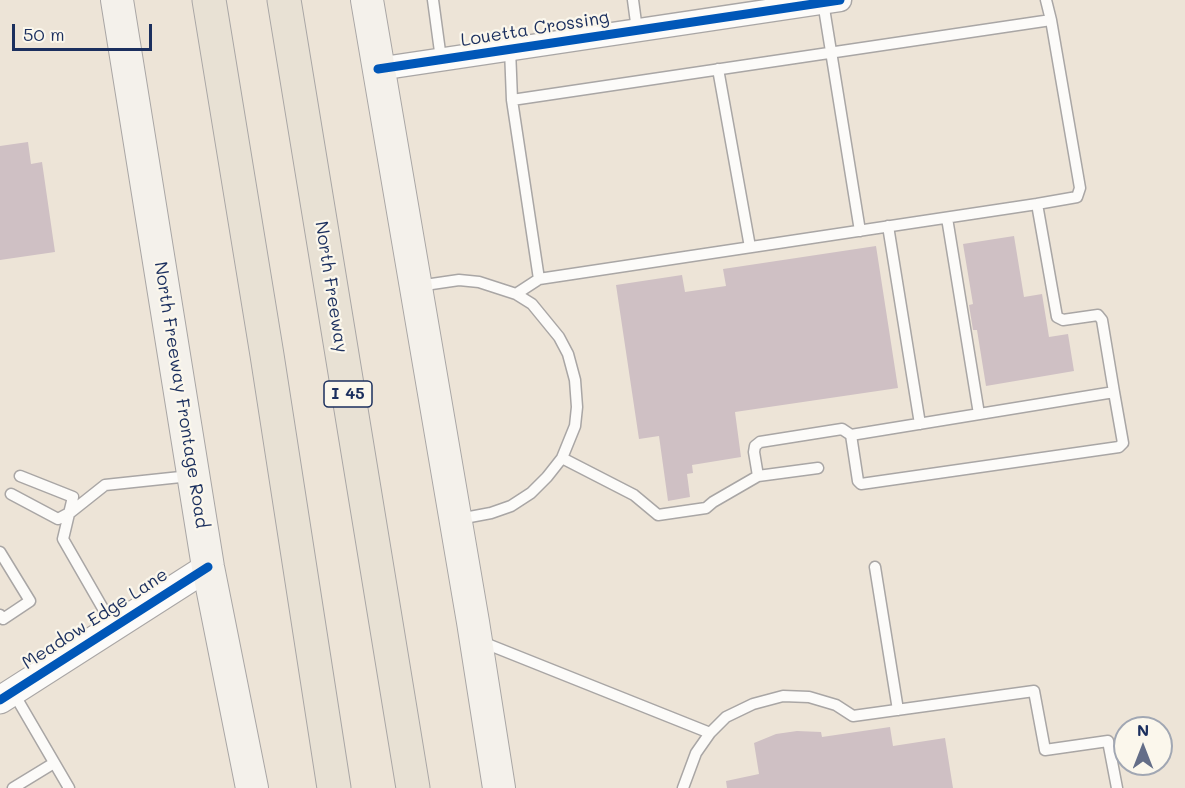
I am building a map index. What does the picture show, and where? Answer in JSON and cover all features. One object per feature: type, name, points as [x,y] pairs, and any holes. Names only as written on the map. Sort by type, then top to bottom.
[{"type":"highway","points":[[208,0],[267,355],[334,788]]},
{"type":"highway","name":"North Freeway","points":[[284,0],[413,788]]},
{"type":"main road","name":"North Freeway Frontage Road","points":[[117,0],[208,567],[252,788]]},
{"type":"main road","points":[[367,0],[456,520],[499,788]]},
{"type":"street","name":"Louetta Crossing","points":[[378,69],[832,1]]},
{"type":"street","name":"Meadow Edge Lane","points":[[6,696],[208,567]]},
{"type":"lane","points":[[433,0],[441,59]]},
{"type":"lane","points":[[633,0],[637,30]]},
{"type":"lane","points":[[516,294],[539,279],[1077,197],[1080,188],[1046,0]]},
{"type":"lane","points":[[832,1],[831,52],[860,231]]},
{"type":"lane","points":[[512,100],[1051,20]]},
{"type":"lane","points":[[510,49],[512,100],[539,279]]},
{"type":"lane","points":[[718,69],[750,247]]},
{"type":"lane","points":[[851,435],[858,481],[861,484],[1119,447],[1123,443],[1102,320],[1098,315],[1063,320],[1057,317],[1037,204]]},
{"type":"lane","points":[[947,218],[979,414]]},
{"type":"lane","points":[[888,226],[920,423]]},
{"type":"lane","points":[[415,286],[459,280],[479,282],[516,294],[532,304],[559,337],[568,354],[575,380],[577,407],[575,426],[562,458],[531,494],[511,506],[491,513],[456,520]]},
{"type":"lane","points":[[758,476],[754,452],[760,442],[842,429],[851,435],[1114,392]]},
{"type":"lane","points":[[562,458],[634,495],[658,515],[706,508],[712,502],[758,476],[818,468]]},
{"type":"lane","points":[[11,494],[58,519],[71,512],[105,485],[193,475]]},
{"type":"lane","points":[[20,476],[73,497],[63,539],[113,626]]},
{"type":"lane","points":[[0,552],[30,601],[3,619],[0,615]]},
{"type":"lane","points":[[875,567],[898,710]]},
{"type":"lane","points":[[476,640],[710,733]]},
{"type":"lane","points":[[683,788],[696,753],[710,733],[726,717],[753,704],[783,696],[809,697],[836,705],[853,716],[1034,691],[1045,750],[1108,741],[1117,788]]},
{"type":"lane","points":[[6,696],[69,788]]},
{"type":"lane","points":[[14,788],[54,763]]},
{"type":"building","points":[[28,142],[31,164],[42,162],[55,252],[0,260],[0,146]]},
{"type":"building","points":[[1014,236],[1024,297],[1042,294],[1049,337],[1068,334],[1074,371],[986,386],[977,330],[973,330],[969,305],[973,304],[963,244]]},
{"type":"building","points":[[876,246],[898,388],[735,412],[741,457],[692,465],[693,473],[687,474],[690,497],[668,501],[659,436],[639,439],[616,285],[682,275],[685,292],[726,286],[723,269]]},
{"type":"building","points":[[890,727],[893,746],[945,738],[953,788],[727,788],[726,781],[759,774],[754,743],[776,734],[797,731],[821,732],[822,737]]},
{"type":"cycle path","points":[[378,69],[840,0]]},
{"type":"cycle path","points":[[0,700],[208,567]]}]
